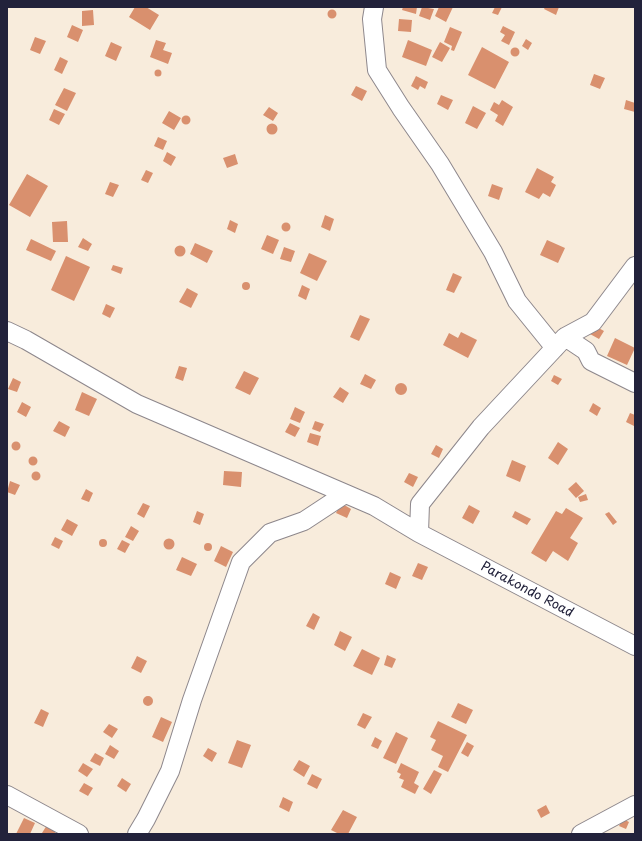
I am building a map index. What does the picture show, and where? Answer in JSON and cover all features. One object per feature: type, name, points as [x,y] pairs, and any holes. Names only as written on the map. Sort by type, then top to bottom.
[{"type":"street","points":[[374,7],[372,19],[377,70],[401,108],[440,164],[492,252],[517,301],[560,342],[586,351],[590,362],[635,383]]},
{"type":"street","points":[[419,533],[420,504],[482,427],[560,342],[593,322],[635,266]]},
{"type":"street","name":"Parakondo Road","points":[[7,331],[26,340],[137,404],[374,506],[419,533],[635,646]]},
{"type":"street","points":[[137,834],[170,771],[192,700],[241,562],[270,533],[304,521],[345,494]]},
{"type":"street","points":[[7,795],[79,834]]},
{"type":"street","points":[[582,834],[635,806]]},
{"type":"building","points":[[135,7],[146,7],[159,15],[150,30],[129,17]]},
{"type":"building","points":[[403,7],[417,7],[416,14],[402,10]]},
{"type":"building","points":[[422,7],[434,9],[430,20],[419,16]]},
{"type":"building","points":[[439,7],[453,7],[446,22],[435,16]]},
{"type":"building","points":[[495,7],[502,7],[498,15],[492,13]]},
{"type":"building","points":[[545,7],[559,7],[556,15],[544,9]]},
{"type":"building","points":[[93,10],[94,25],[82,26],[82,11]]},
{"type":"building","points":[[330,10],[334,10],[336,14],[334,18],[330,18],[328,16],[328,12]]},
{"type":"building","points":[[399,19],[412,20],[411,32],[398,31]]},
{"type":"building","points":[[72,25],[83,30],[78,42],[67,37]]},
{"type":"building","points":[[503,26],[515,32],[509,45],[501,41],[505,35],[500,32]]},
{"type":"building","points":[[450,27],[462,32],[454,51],[451,50],[452,46],[444,42]]},
{"type":"building","points":[[35,37],[46,41],[40,54],[30,50]]},
{"type":"building","points":[[526,39],[532,43],[528,50],[522,46]]},
{"type":"building","points":[[156,40],[166,43],[163,50],[172,53],[168,64],[150,57]]},
{"type":"building","points":[[408,40],[432,50],[426,66],[402,57]]},
{"type":"building","points":[[111,42],[122,47],[116,61],[105,56]]},
{"type":"building","points":[[440,42],[450,48],[442,62],[432,57]]},
{"type":"building","points":[[482,47],[509,62],[495,89],[468,75]]},
{"type":"building","points":[[515,47],[520,52],[515,57],[510,52]]},
{"type":"building","points":[[60,57],[68,61],[62,74],[54,70]]},
{"type":"building","points":[[158,69],[161,70],[161,76],[158,77],[155,76],[154,73],[155,70]]},
{"type":"building","points":[[594,74],[605,78],[600,89],[590,85]]},
{"type":"building","points":[[416,76],[428,82],[425,89],[420,86],[418,90],[411,86]]},
{"type":"building","points":[[356,86],[367,91],[362,101],[351,95]]},
{"type":"building","points":[[64,88],[76,93],[67,111],[55,105]]},
{"type":"building","points":[[441,95],[453,100],[448,110],[437,104]]},
{"type":"building","points":[[502,100],[513,107],[503,126],[495,121],[498,115],[490,110],[494,102],[499,105]]},
{"type":"building","points":[[626,100],[635,103],[635,112],[624,109]]},
{"type":"building","points":[[473,106],[486,113],[477,129],[465,123]]},
{"type":"building","points":[[269,107],[278,113],[273,121],[263,115]]},
{"type":"building","points":[[54,109],[65,114],[59,125],[49,120]]},
{"type":"building","points":[[169,111],[181,118],[174,130],[162,123]]},
{"type":"building","points":[[186,115],[191,120],[186,125],[181,120]]},
{"type":"building","points":[[272,123],[276,125],[278,129],[276,133],[272,135],[268,133],[266,129],[268,125]]},
{"type":"building","points":[[158,137],[167,141],[163,150],[154,146]]},
{"type":"building","points":[[167,152],[176,157],[171,166],[163,161]]},
{"type":"building","points":[[235,154],[238,164],[227,168],[223,158]]},
{"type":"building","points":[[537,168],[554,177],[551,182],[556,185],[550,197],[543,193],[539,199],[525,192]]},
{"type":"building","points":[[146,170],[153,173],[148,183],[141,180]]},
{"type":"building","points":[[27,174],[48,186],[30,217],[9,205]]},
{"type":"building","points":[[110,182],[119,185],[113,197],[105,194]]},
{"type":"building","points":[[492,184],[503,188],[499,200],[488,196]]},
{"type":"building","points":[[325,215],[334,219],[330,231],[321,227]]},
{"type":"building","points":[[230,220],[238,224],[235,233],[227,229]]},
{"type":"building","points":[[67,221],[68,242],[53,242],[52,222]]},
{"type":"building","points":[[284,223],[288,223],[290,227],[288,231],[284,231],[282,229],[282,225]]},
{"type":"building","points":[[267,235],[279,240],[273,254],[261,249]]},
{"type":"building","points":[[83,238],[92,244],[88,251],[78,247]]},
{"type":"building","points":[[31,239],[56,251],[51,261],[26,250]]},
{"type":"building","points":[[547,240],[565,248],[558,263],[540,255]]},
{"type":"building","points":[[195,243],[213,251],[207,263],[190,254]]},
{"type":"building","points":[[178,246],[182,246],[184,247],[184,255],[178,256],[175,253],[175,249]]},
{"type":"building","points":[[284,247],[295,251],[291,262],[280,259]]},
{"type":"building","points":[[309,253],[327,261],[317,281],[300,273]]},
{"type":"building","points":[[66,256],[90,267],[74,301],[51,290]]},
{"type":"building","points":[[113,265],[123,268],[121,274],[111,270]]},
{"type":"building","points":[[453,273],[462,277],[454,293],[446,290]]},
{"type":"building","points":[[244,282],[248,282],[250,286],[248,290],[244,290],[242,288],[242,284]]},
{"type":"building","points":[[302,285],[310,289],[306,300],[298,296]]},
{"type":"building","points":[[187,288],[198,294],[191,308],[179,302]]},
{"type":"building","points":[[106,304],[115,308],[110,318],[102,314]]},
{"type":"building","points":[[360,315],[370,319],[359,341],[350,337]]},
{"type":"building","points":[[595,326],[604,331],[599,339],[590,334]]},
{"type":"building","points":[[461,332],[477,340],[468,358],[443,345],[449,333],[458,338]]},
{"type":"building","points":[[615,338],[635,348],[627,365],[607,356]]},
{"type":"building","points":[[179,366],[187,368],[183,381],[175,378]]},
{"type":"building","points":[[244,371],[259,378],[250,395],[235,388]]},
{"type":"building","points":[[365,374],[376,380],[371,389],[360,384]]},
{"type":"building","points":[[554,375],[562,379],[558,385],[551,381]]},
{"type":"building","points":[[13,378],[21,382],[17,392],[8,389]]},
{"type":"building","points":[[399,383],[403,383],[407,389],[403,395],[399,395],[395,391],[395,387]]},
{"type":"building","points":[[340,387],[349,393],[343,403],[333,397]]},
{"type":"building","points":[[82,392],[97,399],[89,416],[75,410]]},
{"type":"building","points":[[22,402],[31,407],[26,417],[17,412]]},
{"type":"building","points":[[593,403],[601,408],[597,416],[589,411]]},
{"type":"building","points":[[295,407],[305,412],[300,423],[290,419]]},
{"type":"building","points":[[630,413],[635,415],[634,426],[626,422]]},
{"type":"building","points":[[59,421],[70,427],[65,437],[53,431]]},
{"type":"building","points":[[315,421],[324,424],[320,432],[312,429]]},
{"type":"building","points":[[290,423],[300,428],[295,437],[285,432]]},
{"type":"building","points":[[310,433],[321,436],[318,446],[307,442]]},
{"type":"building","points":[[14,442],[18,442],[20,446],[18,450],[14,450],[12,448],[12,444]]},
{"type":"building","points":[[558,442],[568,449],[558,465],[548,458]]},
{"type":"building","points":[[436,445],[443,449],[439,458],[431,454]]},
{"type":"building","points":[[31,457],[35,457],[37,461],[35,465],[31,465],[29,463],[29,459]]},
{"type":"building","points":[[512,460],[526,466],[520,482],[506,476]]},
{"type":"building","points":[[224,471],[242,472],[241,487],[223,485]]},
{"type":"building","points":[[34,472],[38,472],[40,476],[38,480],[34,480],[32,478],[32,474]]},
{"type":"building","points":[[409,473],[418,477],[413,487],[404,482]]},
{"type":"building","points":[[10,481],[20,485],[15,495],[7,492]]},
{"type":"building","points":[[576,482],[584,491],[576,498],[568,489]]},
{"type":"building","points":[[86,489],[93,493],[89,502],[81,499]]},
{"type":"building","points":[[586,494],[588,500],[580,502],[578,497]]},
{"type":"building","points":[[143,503],[150,506],[144,518],[137,514]]},
{"type":"building","points":[[341,503],[351,509],[347,518],[336,513]]},
{"type":"building","points":[[469,505],[480,511],[473,524],[462,518]]},
{"type":"building","points":[[566,508],[583,518],[570,538],[578,543],[568,561],[553,551],[546,562],[531,553],[556,511],[562,514]]},
{"type":"building","points":[[197,511],[204,514],[200,525],[193,522]]},
{"type":"building","points":[[515,511],[531,519],[527,525],[512,517]]},
{"type":"building","points":[[609,512],[617,522],[613,525],[605,514]]},
{"type":"building","points":[[67,519],[78,525],[72,536],[61,530]]},
{"type":"building","points":[[131,526],[139,531],[133,541],[125,537]]},
{"type":"building","points":[[55,537],[63,541],[59,549],[51,545]]},
{"type":"building","points":[[101,539],[105,539],[107,543],[105,547],[101,547],[99,545],[99,541]]},
{"type":"building","points":[[167,539],[171,539],[173,540],[173,548],[167,549],[164,546],[164,542]]},
{"type":"building","points":[[122,540],[130,544],[125,553],[117,549]]},
{"type":"building","points":[[208,543],[211,544],[211,550],[208,551],[205,550],[204,547],[205,544]]},
{"type":"building","points":[[221,546],[233,552],[226,567],[214,561]]},
{"type":"building","points":[[182,557],[197,564],[191,576],[176,570]]},
{"type":"building","points":[[418,563],[428,567],[422,580],[412,576]]},
{"type":"building","points":[[390,572],[401,577],[396,589],[385,584]]},
{"type":"building","points":[[313,613],[320,617],[314,630],[306,626]]},
{"type":"building","points":[[340,631],[352,637],[345,651],[334,645]]},
{"type":"building","points":[[362,649],[380,658],[372,675],[353,666]]},
{"type":"building","points":[[387,655],[396,659],[392,668],[384,665]]},
{"type":"building","points":[[137,656],[147,661],[141,673],[131,668]]},
{"type":"building","points":[[146,696],[150,696],[153,701],[150,706],[146,706],[143,703],[143,699]]},
{"type":"building","points":[[458,703],[473,710],[466,724],[451,717]]},
{"type":"building","points":[[41,709],[49,713],[43,727],[34,723]]},
{"type":"building","points":[[363,713],[372,717],[365,729],[357,725]]},
{"type":"building","points":[[161,717],[172,722],[163,742],[152,737]]},
{"type":"building","points":[[438,721],[467,735],[448,772],[438,767],[443,756],[431,750],[436,740],[430,737]]},
{"type":"building","points":[[109,724],[118,729],[112,738],[103,732]]},
{"type":"building","points":[[396,732],[408,738],[396,764],[383,758]]},
{"type":"building","points":[[375,737],[382,741],[378,749],[371,746]]},
{"type":"building","points":[[237,740],[251,745],[242,768],[228,763]]},
{"type":"building","points":[[467,742],[474,746],[468,757],[461,753]]},
{"type":"building","points":[[110,745],[119,751],[114,759],[105,754]]},
{"type":"building","points":[[208,748],[217,753],[212,762],[203,756]]},
{"type":"building","points":[[95,753],[104,758],[100,766],[90,761]]},
{"type":"building","points":[[299,760],[310,766],[304,777],[293,770]]},
{"type":"building","points":[[83,763],[93,769],[87,777],[78,771]]},
{"type":"building","points":[[401,763],[419,772],[414,783],[419,786],[415,794],[401,787],[404,780],[399,778],[401,774],[397,772]]},
{"type":"building","points":[[434,770],[442,774],[431,794],[423,789]]},
{"type":"building","points":[[312,774],[322,779],[317,789],[307,784]]},
{"type":"building","points":[[122,778],[131,784],[126,792],[117,786]]},
{"type":"building","points":[[84,783],[93,788],[88,796],[79,791]]},
{"type":"building","points":[[283,797],[293,802],[289,812],[279,807]]},
{"type":"building","points":[[546,805],[550,813],[541,818],[537,810]]},
{"type":"building","points":[[343,810],[357,817],[348,834],[339,834],[331,830]]},
{"type":"building","points":[[24,818],[35,823],[30,834],[16,834]]},
{"type":"building","points":[[623,819],[629,822],[626,829],[619,826]]},
{"type":"building","points":[[47,825],[56,831],[54,834],[42,833]]}]
